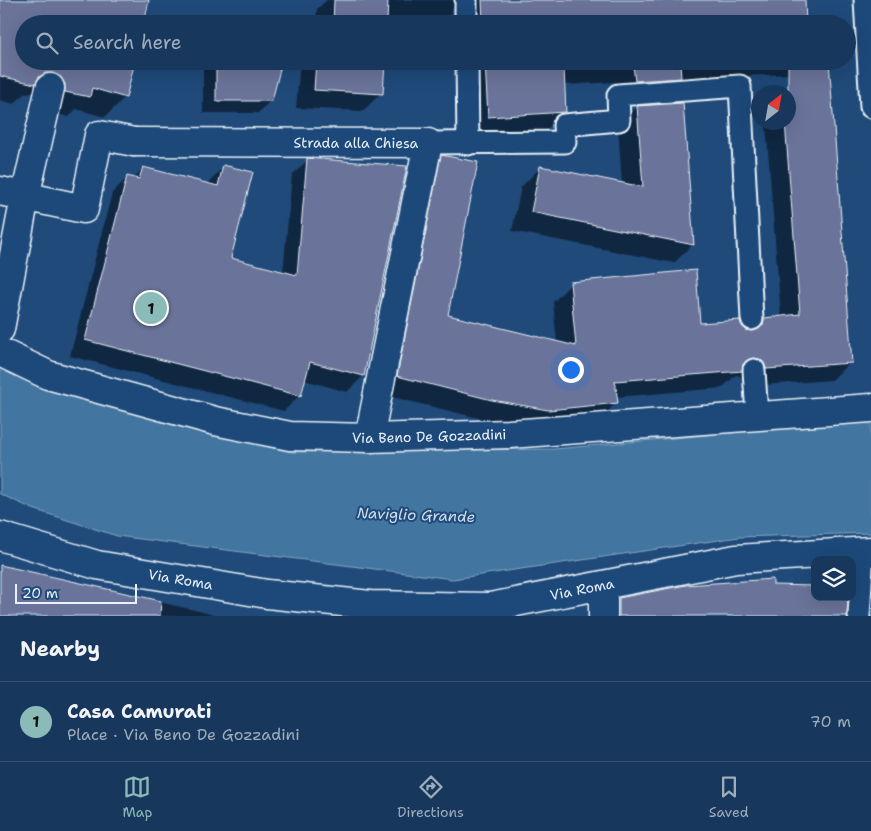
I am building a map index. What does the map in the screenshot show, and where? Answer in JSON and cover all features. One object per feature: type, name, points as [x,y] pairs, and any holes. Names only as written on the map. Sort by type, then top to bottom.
[{"type":"street","points":[[0,329],[13,194],[50,88]]},
{"type":"street","name":"Strada alla Chiesa","points":[[13,194],[84,208],[99,135],[134,142],[428,143],[369,438]]},
{"type":"street","name":"Via Beno De Gozzadini","points":[[0,352],[48,375],[215,421],[290,436],[369,438],[509,434],[871,408]]},
{"type":"street","name":"Via Roma","points":[[0,536],[97,565],[267,594],[370,605],[490,611],[736,559],[867,551]]},
{"type":"street","points":[[603,586],[603,616]]},
{"type":"lane","points":[[466,0],[466,15]]},
{"type":"lane","points":[[865,0],[871,107]]},
{"type":"lane","points":[[467,70],[468,144]]},
{"type":"lane","points":[[428,143],[565,142],[564,125],[619,120],[618,96],[740,86],[752,319]]},
{"type":"lane","points":[[754,370],[756,416]]},
{"type":"lane","points":[[859,616],[867,551]]},
{"type":"water","name":"Naviglio Grande","points":[[0,361],[47,383],[157,420],[291,452],[554,449],[871,420],[871,533],[739,537],[453,579],[117,536],[33,509],[0,494]]},
{"type":"building","points":[[0,0],[149,0],[146,15],[15,15],[15,70],[133,70],[126,98],[92,88],[90,97],[65,92],[65,84],[61,77],[53,73],[45,73],[39,77],[35,84],[0,76]]},
{"type":"building","points":[[334,0],[388,0],[387,15],[333,15]]},
{"type":"building","points":[[482,0],[805,0],[806,15],[483,15]]},
{"type":"building","points":[[216,70],[280,70],[272,101],[216,101]]},
{"type":"building","points":[[315,70],[384,70],[383,94],[314,90]]},
{"type":"building","points":[[485,70],[564,70],[566,112],[488,117]]},
{"type":"building","points":[[634,70],[680,70],[681,78],[635,81]]},
{"type":"building","points":[[788,70],[830,70],[852,363],[766,369],[760,359],[753,358],[743,364],[742,371],[615,381],[618,403],[548,410],[492,400],[397,376],[441,155],[478,162],[448,315],[576,346],[570,282],[696,270],[700,323],[740,320],[746,330],[753,331],[763,325],[764,318],[800,314],[786,130],[796,130],[796,85],[788,85]]},
{"type":"building","points":[[683,103],[694,245],[531,212],[540,166],[643,187],[637,106]]},
{"type":"building","points":[[307,158],[407,166],[364,376],[310,362],[301,396],[85,340],[127,176],[139,179],[143,167],[218,186],[223,165],[253,172],[231,258],[297,275]]},
{"type":"building","points":[[0,565],[161,601],[160,616],[0,616]]},
{"type":"building","points":[[773,579],[773,585],[811,586],[811,601],[848,601],[847,616],[619,616],[619,598],[686,585]]},
{"type":"place","name":"Casa Camurati","points":[[151,308]]}]
